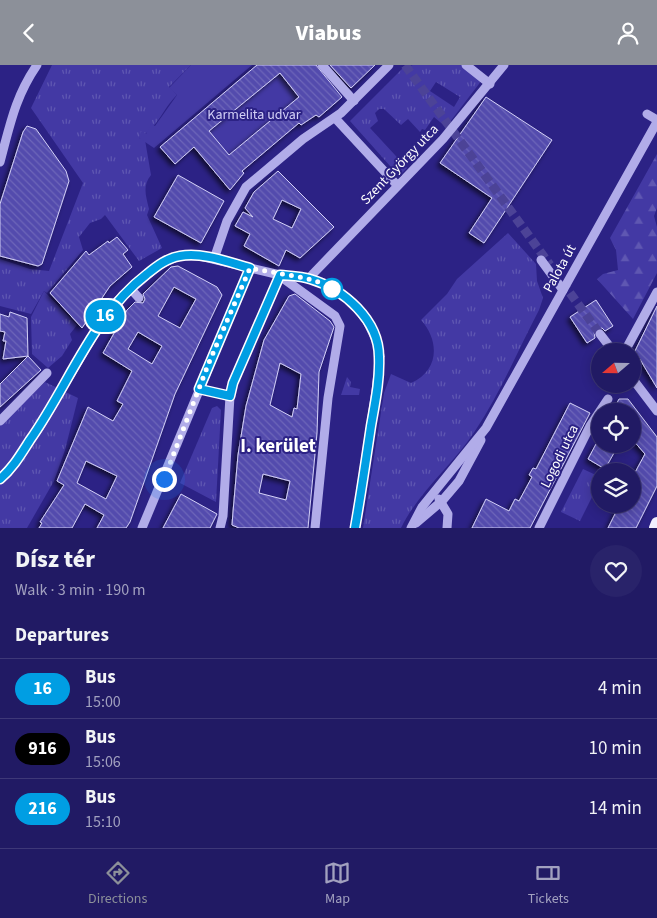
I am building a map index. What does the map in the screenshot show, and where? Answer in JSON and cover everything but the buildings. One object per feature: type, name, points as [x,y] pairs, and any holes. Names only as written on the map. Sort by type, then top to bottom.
[{"type":"main road","points":[[655,528],[657,523]]},
{"type":"street","points":[[0,163],[16,102],[22,87],[37,65]]},
{"type":"street","points":[[322,65],[354,101]]},
{"type":"street","points":[[214,259],[226,221],[246,187],[282,154],[335,118],[389,65]]},
{"type":"street","points":[[466,65],[490,84]]},
{"type":"street","name":"Szent György utca","points":[[309,278],[396,185],[443,139],[504,65]]},
{"type":"street","points":[[647,114],[657,121]]},
{"type":"street","points":[[335,118],[396,185]]},
{"type":"street","name":"Palota út","points":[[412,528],[442,501],[464,474],[486,428],[657,121]]},
{"type":"street","points":[[0,479],[16,461],[39,428],[107,313],[130,287],[159,265],[172,258],[190,255],[280,275],[309,278],[350,300],[367,321],[378,342],[380,356],[355,528]]},
{"type":"street","points":[[541,261],[563,290]]},
{"type":"street","points":[[142,528],[164,479],[199,389],[250,268]]},
{"type":"street","points":[[224,527],[230,396],[233,383],[280,275]]},
{"type":"street","points":[[280,275],[335,316],[340,326],[328,398],[315,528]]},
{"type":"street","points":[[130,287],[139,298]]},
{"type":"street","points":[[628,343],[657,292]]},
{"type":"street","points":[[600,334],[607,343]]},
{"type":"street","points":[[0,421],[47,373]]},
{"type":"street","points":[[199,389],[230,396]]},
{"type":"street","points":[[641,390],[657,411]]},
{"type":"street","name":"Logodi utca","points":[[539,528],[590,426],[608,399]]},
{"type":"street","name":"Palota út","points":[[412,528],[420,511],[486,428]]},
{"type":"street","points":[[432,495],[442,501],[448,514],[447,528]]},
{"type":"green space","points":[[52,65],[191,65],[169,87],[177,95],[151,129],[139,138],[145,140],[151,175],[146,183],[149,209],[147,215],[162,248],[139,261],[105,215],[101,219],[90,223],[79,237],[83,250],[47,293],[44,291],[31,314],[0,306],[0,259],[30,269],[49,271],[83,183],[31,108]]},
{"type":"green space","points":[[191,65],[252,65],[154,148],[139,138],[141,131],[146,134],[151,124],[155,126],[177,95],[169,88]]},
{"type":"green space","points":[[413,65],[464,65],[482,80],[446,127],[434,117],[425,130],[422,129],[420,132],[408,119],[401,125],[384,109],[379,109],[375,113],[378,121],[370,128],[407,168],[399,176],[350,121],[403,68]],"holes":[[[436,82],[460,97],[454,107],[430,91]]]},
{"type":"green space","name":"Karmelita udvar","points":[[280,73],[299,97],[229,155],[209,131]]},
{"type":"green space","points":[[657,154],[657,208],[654,216],[657,227],[657,273],[633,319],[597,279],[603,274],[618,270],[616,250],[610,238]]},
{"type":"green space","points":[[508,233],[536,264],[537,281],[543,298],[539,310],[484,417],[457,455],[417,502],[401,528],[363,528],[384,393],[391,374],[411,383],[427,371],[434,355],[434,346],[427,328],[421,320],[447,294],[457,279]]},
{"type":"green space","points":[[44,291],[77,325],[70,334],[72,340],[62,356],[48,368],[32,354],[31,317]]},
{"type":"green space","points":[[347,377],[351,382],[350,387],[360,389],[359,395],[341,395]]},
{"type":"green space","points":[[45,382],[78,398],[65,450],[54,481],[27,528],[0,528],[0,425]]},
{"type":"green space","points":[[217,406],[221,410],[216,502],[180,483],[212,408]]},
{"type":"green space","points":[[583,469],[591,473],[591,499],[580,521],[561,512]]},
{"type":"tunnel","points":[[405,65],[550,265]]},
{"type":"tunnel","points":[[562,282],[600,334]]},
{"type":"bus line","name":"16","points":[[0,479],[16,461],[39,428],[98,327],[116,302],[130,287],[159,265],[179,256],[200,256],[250,268],[199,389],[230,396],[233,383],[280,275],[309,278],[334,289],[350,300],[367,321],[378,342],[380,356],[355,528]]},
{"type":"district","name":"I. kerület","points":[[278,445]]},
{"type":"route","points":[[164,479],[210,360],[250,268],[280,275],[309,278],[334,289],[332,289]]}]
